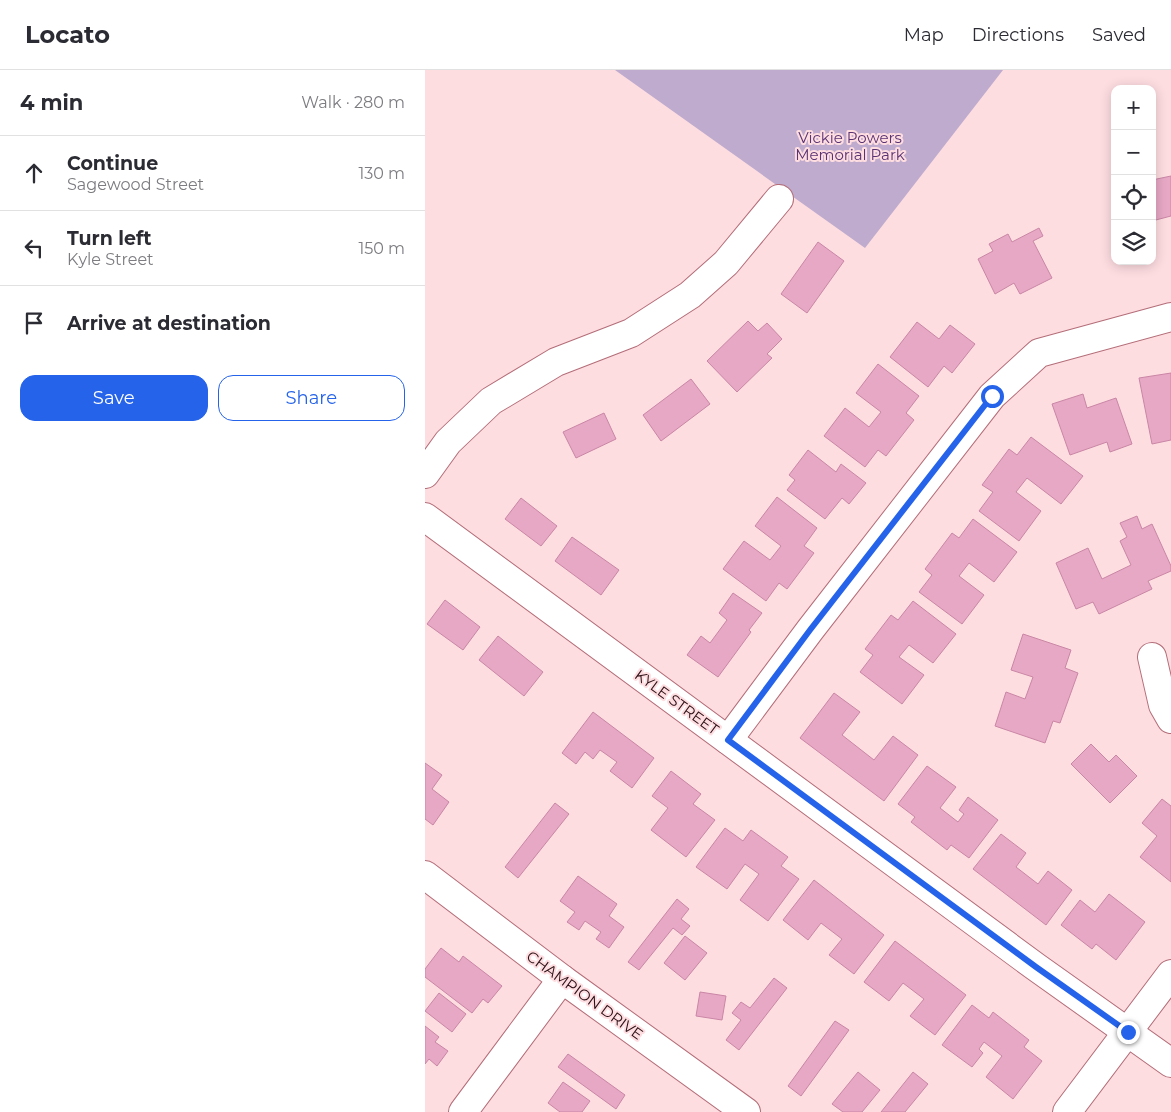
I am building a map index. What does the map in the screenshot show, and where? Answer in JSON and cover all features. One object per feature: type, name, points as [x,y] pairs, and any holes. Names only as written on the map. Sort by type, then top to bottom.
[{"type":"street","points":[[425,474],[448,442],[491,401],[555,362],[631,333],[690,295],[726,263],[779,200]]},
{"type":"street","points":[[728,740],[810,630],[992,396],[1039,353],[1171,317]]},
{"type":"street","name":"KYLE STREET","points":[[425,517],[1036,967],[1171,1063]]},
{"type":"street","points":[[1151,657],[1163,705],[1171,719]]},
{"type":"street","name":"CHAMPION DRIVE","points":[[425,875],[562,979],[746,1112]]},
{"type":"street","points":[[1067,1112],[1171,974]]},
{"type":"street","points":[[463,1112],[562,979]]},
{"type":"green space","name":"Vickie Powers Memorial Park","points":[[615,70],[1003,70],[865,248]]},
{"type":"building","points":[[1171,176],[1171,216],[1156,220],[1156,179]]},
{"type":"building","points":[[1039,228],[1043,236],[1033,241],[1052,278],[1020,294],[1014,283],[995,294],[978,259],[993,251],[989,244],[1008,234],[1012,242]]},
{"type":"building","points":[[818,242],[844,261],[807,313],[781,294]]},
{"type":"building","points":[[748,321],[758,331],[767,323],[782,339],[767,354],[772,358],[737,392],[707,361]]},
{"type":"building","points":[[917,322],[939,339],[950,325],[975,344],[952,373],[944,366],[928,387],[890,357]]},
{"type":"building","points":[[878,364],[919,396],[906,413],[914,420],[886,456],[878,450],[865,467],[824,436],[845,408],[869,427],[881,412],[856,393]]},
{"type":"building","points":[[1171,373],[1171,440],[1152,444],[1139,378]]},
{"type":"building","points":[[691,379],[710,404],[661,441],[643,415]]},
{"type":"building","points":[[1083,394],[1087,408],[1116,398],[1132,444],[1110,452],[1107,442],[1070,455],[1052,404]]},
{"type":"building","points":[[604,413],[616,439],[576,458],[563,432]]},
{"type":"building","points":[[1031,437],[1083,476],[1061,504],[1027,478],[1016,492],[1041,511],[1019,541],[979,511],[993,492],[982,485],[1009,449],[1017,455]]},
{"type":"building","points":[[808,450],[836,472],[841,464],[866,483],[849,504],[842,498],[825,519],[787,490],[795,480],[789,475]]},
{"type":"building","points":[[777,497],[817,528],[804,546],[814,553],[787,589],[779,583],[766,601],[723,569],[744,541],[770,560],[781,546],[755,526]]},
{"type":"building","points":[[521,498],[557,526],[541,546],[505,519]]},
{"type":"building","points":[[1137,516],[1142,529],[1152,524],[1171,566],[1171,571],[1148,581],[1152,589],[1099,614],[1093,602],[1076,609],[1056,563],[1088,548],[1102,579],[1131,565],[1120,541],[1127,537],[1120,523]]},
{"type":"building","points":[[973,519],[1017,552],[994,582],[969,563],[959,576],[984,595],[962,624],[919,592],[932,575],[925,569],[952,533],[959,538]]},
{"type":"building","points":[[572,537],[619,570],[601,595],[555,561]]},
{"type":"building","points":[[733,593],[762,613],[749,630],[751,632],[718,677],[687,655],[701,636],[710,643],[727,620],[719,613]]},
{"type":"building","points":[[445,600],[480,627],[463,650],[427,624]]},
{"type":"building","points":[[913,601],[956,634],[933,663],[909,645],[899,657],[924,675],[902,704],[860,672],[873,655],[865,649],[891,615],[898,620]]},
{"type":"building","points":[[1023,634],[1071,650],[1065,668],[1078,673],[1060,723],[1053,721],[1045,743],[995,726],[1006,692],[1025,699],[1033,677],[1011,670]]},
{"type":"building","points":[[498,636],[543,672],[524,696],[479,660]]},
{"type":"building","points":[[834,693],[860,712],[842,735],[874,760],[893,736],[918,755],[884,801],[800,738]]},
{"type":"building","points":[[593,712],[654,758],[632,788],[610,771],[617,762],[600,750],[593,759],[585,752],[576,764],[562,753]]},
{"type":"building","points":[[1091,744],[1109,762],[1116,755],[1137,776],[1110,803],[1071,764]]},
{"type":"building","points":[[425,763],[442,775],[432,789],[449,802],[433,825],[425,819]]},
{"type":"building","points":[[927,766],[956,787],[940,808],[958,822],[964,814],[959,810],[968,797],[998,820],[969,858],[951,845],[947,850],[911,822],[915,817],[898,804]]},
{"type":"building","points":[[671,771],[701,794],[693,804],[715,820],[686,857],[651,830],[668,808],[652,796]]},
{"type":"building","points":[[1162,799],[1171,806],[1171,882],[1140,857],[1157,836],[1142,823]]},
{"type":"building","points":[[555,803],[569,814],[518,878],[505,867]]},
{"type":"building","points":[[725,828],[743,841],[751,830],[788,857],[781,866],[799,879],[768,921],[740,900],[759,874],[745,864],[727,889],[696,867]]},
{"type":"building","points":[[1001,834],[1026,853],[1016,867],[1038,884],[1048,871],[1072,890],[1046,925],[973,869]]},
{"type":"building","points":[[578,876],[617,904],[609,916],[624,927],[609,948],[596,939],[601,932],[585,921],[579,930],[567,922],[575,912],[560,901]]},
{"type":"building","points":[[814,880],[884,935],[854,974],[829,955],[842,939],[821,923],[808,940],[783,920]]},
{"type":"building","points":[[1109,894],[1145,922],[1116,960],[1096,944],[1092,949],[1061,925],[1080,900],[1095,912]]},
{"type":"building","points":[[677,899],[689,909],[681,919],[690,926],[682,935],[673,928],[639,970],[628,962]]},
{"type":"building","points":[[685,936],[707,953],[685,980],[664,963]]},
{"type":"building","points":[[895,941],[966,995],[935,1035],[910,1016],[924,999],[903,983],[889,1001],[864,982]]},
{"type":"building","points":[[441,948],[459,962],[463,956],[502,986],[488,1003],[483,999],[472,1013],[425,977],[425,969]]},
{"type":"building","points":[[774,978],[787,988],[739,1050],[726,1040],[741,1020],[732,1013],[741,1002],[750,1008]]},
{"type":"building","points":[[700,992],[726,996],[722,1020],[696,1016]]},
{"type":"building","points":[[439,993],[466,1014],[452,1032],[425,1011]]},
{"type":"building","points":[[972,1005],[989,1018],[993,1012],[1029,1040],[1024,1047],[1042,1061],[1013,1099],[986,1077],[1002,1056],[984,1042],[979,1049],[983,1053],[972,1067],[942,1045]]},
{"type":"building","points":[[835,1021],[849,1030],[801,1096],[788,1086]]},
{"type":"building","points":[[425,1026],[439,1037],[435,1042],[448,1051],[437,1066],[429,1059],[425,1064]]},
{"type":"building","points":[[568,1054],[625,1095],[616,1109],[558,1067]]},
{"type":"building","points":[[858,1072],[880,1090],[862,1112],[843,1112],[832,1104]]},
{"type":"building","points":[[913,1072],[928,1084],[905,1112],[881,1112]]},
{"type":"building","points":[[563,1082],[590,1101],[582,1112],[560,1112],[548,1103]]},
{"type":"route","points":[[992,396],[810,630],[728,740],[1036,967],[1128,1032]]}]
